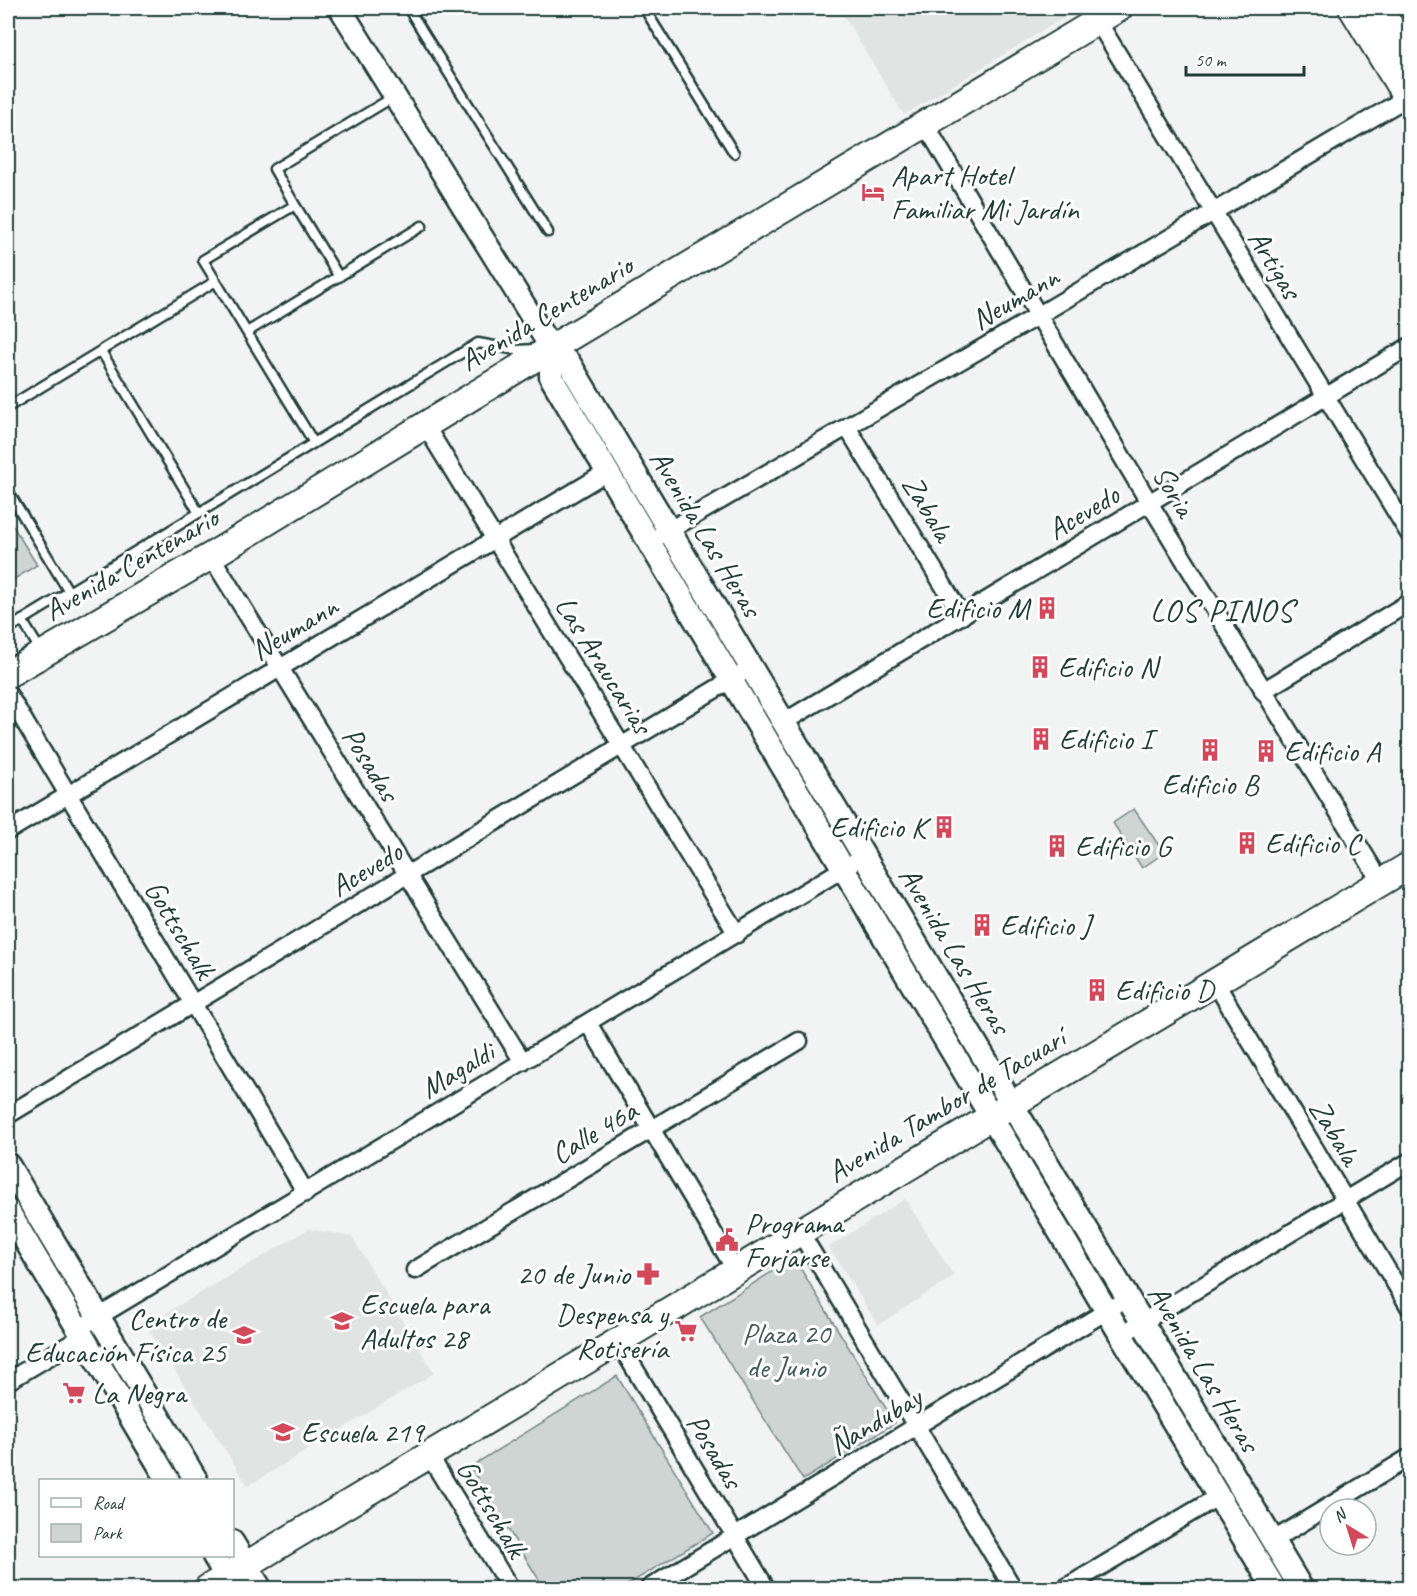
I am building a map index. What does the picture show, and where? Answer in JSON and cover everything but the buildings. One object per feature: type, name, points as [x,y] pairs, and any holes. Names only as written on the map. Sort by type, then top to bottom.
[{"type":"main road","points":[[1352,8],[1408,101]]},
{"type":"main road","points":[[1379,8],[1410,58]]},
{"type":"main road","name":"Avenida Centenario","points":[[8,674],[211,556],[551,348],[1108,14]]},
{"type":"main road","name":"Avenida Las Heras","points":[[551,348],[551,377],[844,868],[1128,1299],[1301,1588]]},
{"type":"main road","name":"Avenida Las Heras","points":[[551,348],[569,363],[864,857],[1121,1335],[1274,1588]]},
{"type":"main road","name":"Avenida Tambor de Tacuarí","points":[[229,1580],[429,1455],[1410,865]]},
{"type":"main road","points":[[8,1166],[195,1479]]},
{"type":"main road","points":[[8,1211],[167,1479]]},
{"type":"main road","points":[[215,1557],[229,1580],[260,1588]]},
{"type":"main road","points":[[229,1580],[231,1557]]},
{"type":"street","name":"Avenida Las Heras","points":[[340,8],[551,348]]},
{"type":"street","name":"Artigas","points":[[1108,14],[1212,213],[1410,535]]},
{"type":"street","name":"Neumann","points":[[649,542],[1408,101]]},
{"type":"street","name":"Soria","points":[[925,124],[1150,504],[1381,882]]},
{"type":"street","name":"Acevedo","points":[[784,722],[1410,346]]},
{"type":"street","name":"Las Araucarias","points":[[425,425],[737,934]]},
{"type":"street","name":"Zabala","points":[[847,428],[962,616]]},
{"type":"street","name":"Neumann","points":[[8,831],[607,472]]},
{"type":"street","name":"Posadas","points":[[211,556],[523,1062]]},
{"type":"street","points":[[1263,691],[1410,602]]},
{"type":"street","name":"Acevedo","points":[[8,1115],[751,668]]},
{"type":"street","name":"Gottschalk","points":[[8,694],[306,1193]]},
{"type":"street","name":"Magaldi","points":[[8,1381],[80,1333],[98,1317],[864,857]]},
{"type":"street","name":"Zabala","points":[[1215,982],[1410,1308]]},
{"type":"street","points":[[588,1023],[736,1271]]},
{"type":"street","name":"Calle 46a","points":[[415,1270],[800,1041]]},
{"type":"street","points":[[1121,1335],[1410,1161]]},
{"type":"street","points":[[800,1232],[1013,1588]]},
{"type":"street","name":"Ñandubay","points":[[649,1588],[1128,1299]]},
{"type":"street","name":"Posadas","points":[[618,1341],[766,1588]]},
{"type":"street","name":"Gottschalk","points":[[429,1455],[510,1588]]},
{"type":"street","points":[[1272,1541],[1410,1457]]},
{"type":"street","points":[[1065,1588],[1219,1496]]},
{"type":"lane","points":[[408,8],[548,232]]},
{"type":"lane","points":[[644,8],[734,153]]},
{"type":"lane","points":[[339,277],[274,169],[395,96]]},
{"type":"lane","points":[[295,205],[203,260],[314,443]]},
{"type":"lane","points":[[247,332],[422,226]]},
{"type":"lane","points":[[8,407],[216,281]]},
{"type":"lane","points":[[8,629],[478,343],[517,350],[551,348]]},
{"type":"lane","points":[[101,351],[199,513]]},
{"type":"lane","points":[[8,491],[69,592]]},
{"type":"lane","points":[[22,620],[42,653]]},
{"type":"shaded area","points":[[839,8],[1080,8],[904,115]]},
{"type":"shaded area","points":[[905,1199],[954,1276],[878,1325],[829,1247]]},
{"type":"shaded area","points":[[309,1229],[352,1237],[434,1373],[248,1486],[146,1325]]},
{"type":"green space","points":[[8,518],[37,565],[8,583]]},
{"type":"green space","points":[[1134,809],[1164,853],[1142,868],[1113,823]]},
{"type":"green space","name":"Plaza 20 de Junio","points":[[794,1258],[895,1423],[803,1480],[700,1317]]},
{"type":"green space","points":[[617,1376],[713,1533],[622,1588],[544,1588],[470,1467]]},
{"type":"place","name":"Apart Hotel Familiar Mi Jardín","points":[[873,192]]},
{"type":"place","name":"Edificio M","points":[[1047,608]]},
{"type":"place","name":"Edificio N","points":[[1040,667]]},
{"type":"place","name":"Edificio I","points":[[1041,739]]},
{"type":"place","name":"Edificio B","points":[[1210,750]]},
{"type":"place","name":"Edificio A","points":[[1266,751]]},
{"type":"place","name":"Edificio K","points":[[944,827]]},
{"type":"place","name":"Edificio C","points":[[1247,843]]},
{"type":"place","name":"Edificio G","points":[[1057,846]]},
{"type":"place","name":"Edificio J","points":[[982,925]]},
{"type":"place","name":"Edificio D","points":[[1097,990]]},
{"type":"place","name":"Programa Forjarse","points":[[727,1240]]},
{"type":"place","name":"20 de Junio","points":[[648,1274]]},
{"type":"place","name":"Escuela para Adultos 28","points":[[342,1321]]},
{"type":"place","name":"Despensa y Rotisería","points":[[686,1331]]},
{"type":"place","name":"Centro de Educación Física 25","points":[[244,1335]]},
{"type":"place","name":"La Negra","points":[[74,1393]]},
{"type":"place","name":"Escuela 219","points":[[283,1432]]},
{"type":"district","name":"LOS PINOS","points":[[1222,610]]}]
